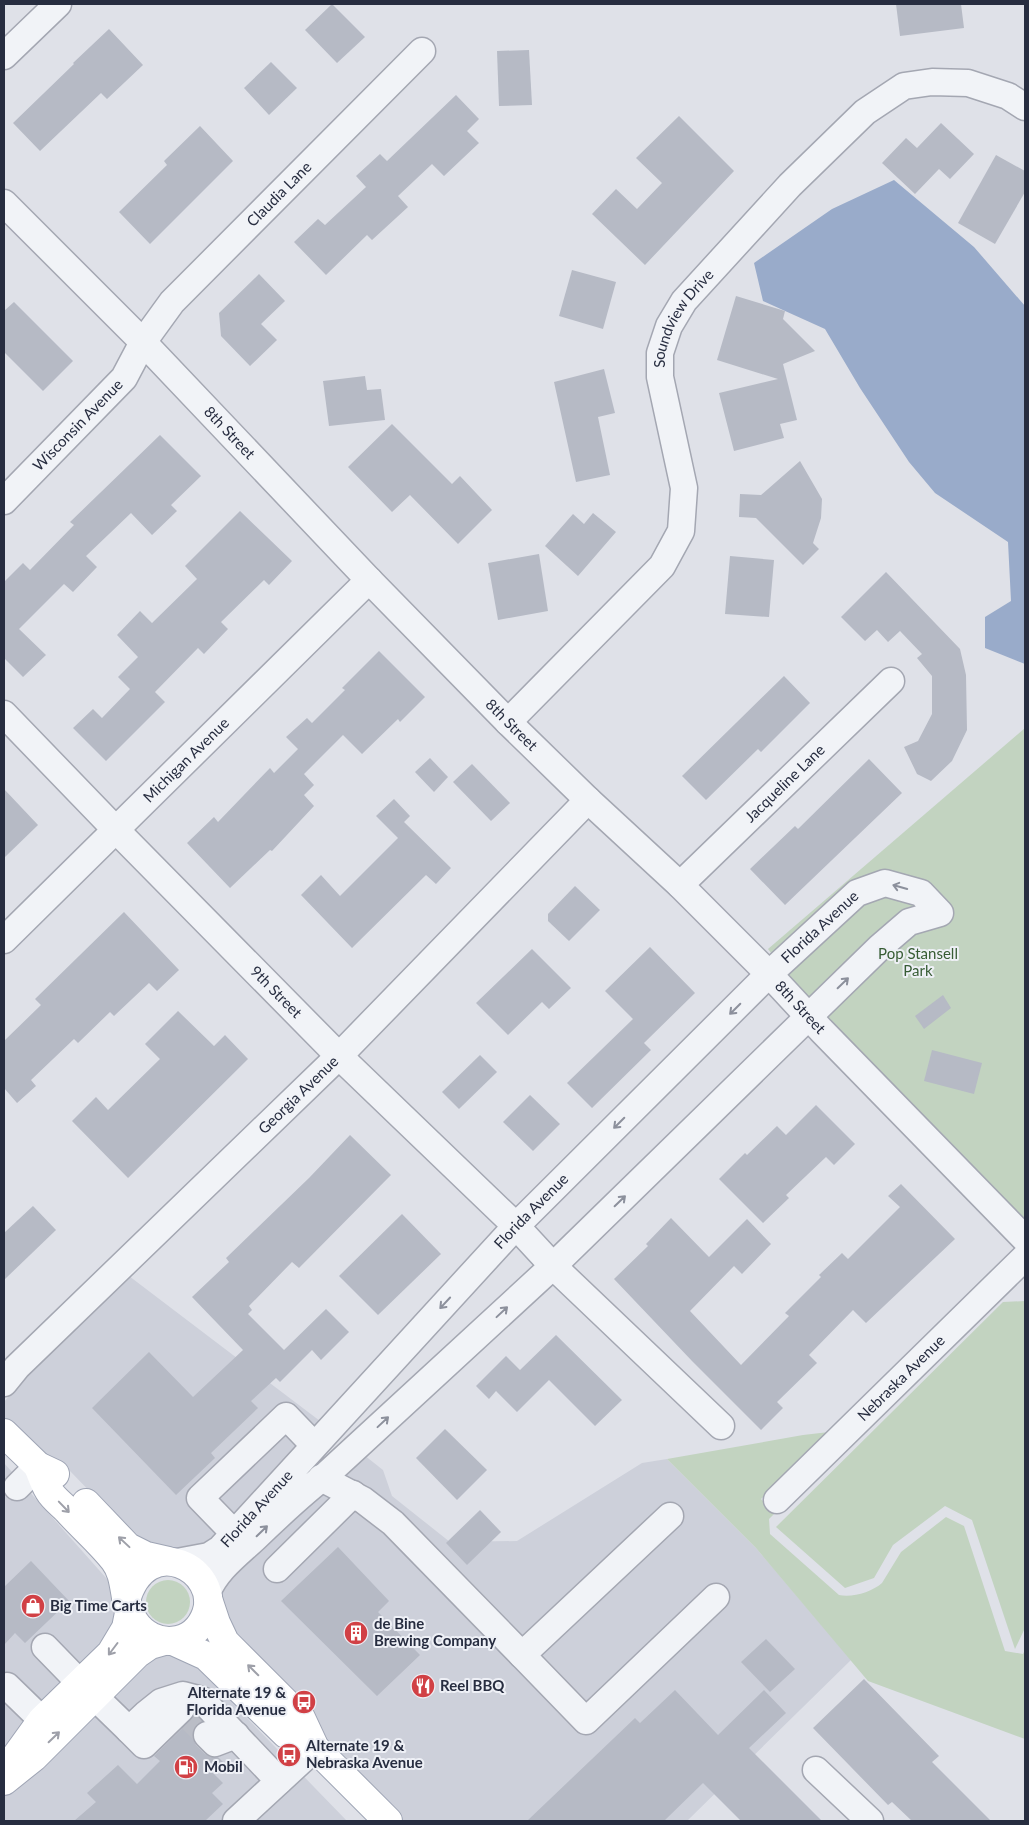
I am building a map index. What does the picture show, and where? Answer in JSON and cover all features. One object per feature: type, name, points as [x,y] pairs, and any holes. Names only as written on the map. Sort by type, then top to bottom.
[{"type":"main road","points":[[4,1433],[38,1466],[62,1478],[128,1547],[146,1556],[185,1566],[198,1576],[208,1596],[216,1623],[225,1642],[301,1718],[315,1748]]},
{"type":"main road","points":[[38,1466],[49,1492],[115,1562],[123,1579],[128,1606],[134,1622],[146,1634],[158,1640],[169,1641],[206,1656],[286,1734],[315,1748],[388,1821]]},
{"type":"main road","points":[[4,1781],[34,1757],[88,1690],[122,1637],[126,1628],[132,1584],[141,1572],[153,1564],[173,1562]]},
{"type":"main road","points":[[4,1773],[42,1720],[88,1690],[150,1645],[182,1638],[197,1630],[205,1617],[208,1596]]},
{"type":"street","points":[[4,56],[58,4]]},
{"type":"street","name":"Claudia Lane","points":[[143,342],[172,302],[422,51]]},
{"type":"street","name":"Soundview Drive","points":[[508,722],[662,566],[681,531],[684,488],[660,377],[660,353],[669,326],[684,301],[790,184],[865,112],[904,86],[932,82],[968,83],[1008,96],[1025,107]]},
{"type":"street","name":"8th Street","points":[[4,203],[143,342],[369,580],[508,722],[588,800],[680,885],[769,974],[1025,1239]]},
{"type":"street","name":"Wisconsin Avenue","points":[[4,501],[124,378],[143,342]]},
{"type":"street","name":"Michigan Avenue","points":[[4,940],[369,580]]},
{"type":"street","name":"Jacqueline Lane","points":[[680,885],[891,682]]},
{"type":"street","name":"9th Street","points":[[4,714],[339,1056],[516,1226],[553,1266],[720,1426]]},
{"type":"street","name":"Georgia Avenue","points":[[4,1383],[17,1367],[339,1056],[588,800]]},
{"type":"street","name":"Florida Avenue","points":[[173,1562],[209,1556],[220,1549],[516,1226],[769,974],[856,893],[885,883],[921,894],[940,913],[909,922],[880,947],[553,1266],[292,1503],[216,1575],[208,1596]]},
{"type":"street","name":"Nebraska Avenue","points":[[777,1500],[1025,1257]]},
{"type":"street","points":[[235,1534],[200,1498],[286,1416],[314,1445]]},
{"type":"street","points":[[17,1487],[38,1466]]},
{"type":"street","points":[[321,1478],[363,1500],[393,1523],[586,1721],[716,1597]]},
{"type":"street","points":[[277,1568],[352,1494]]},
{"type":"street","points":[[522,1655],[670,1516]]},
{"type":"street","points":[[45,1647],[129,1730],[161,1702],[179,1707],[183,1694],[202,1700],[212,1725],[236,1735],[279,1782]]},
{"type":"street","points":[[7,1686],[42,1720]]},
{"type":"street","points":[[212,1725],[241,1689]]},
{"type":"street","points":[[236,1821],[315,1748]]},
{"type":"street","points":[[816,1770],[870,1821]]},
{"type":"shaded area","points":[[129,1276],[320,1421],[212,1540],[203,1546],[167,1549],[135,1538],[70,1471],[46,1458],[4,1419],[4,1402],[26,1375]]},
{"type":"shaded area","points":[[364,1455],[383,1470],[392,1496],[450,1542],[517,1541],[642,1463],[667,1459],[756,1548],[851,1660],[687,1821],[403,1821],[329,1746],[330,1743],[323,1739],[234,1636],[220,1599],[221,1590],[225,1583]]},
{"type":"shaded area","points":[[4,1463],[115,1588],[157,1655],[185,1654],[347,1821],[4,1821]]},
{"type":"green space","name":"Pop Stansell Park","points":[[1025,728],[1025,1224],[821,1018],[768,949]]},
{"type":"green space","points":[[1025,1301],[1025,1628],[1015,1649],[972,1520],[945,1506],[893,1545],[874,1578],[845,1588],[776,1527],[1003,1302]]},
{"type":"green space","points":[[829,1432],[761,1499],[775,1513],[769,1519],[770,1534],[839,1595],[850,1596],[867,1592],[882,1583],[901,1552],[946,1517],[964,1526],[1005,1651],[1023,1654],[1025,1650],[1025,1739],[868,1681],[756,1548],[667,1459]]},
{"type":"green space","points":[[164,1580],[172,1580],[184,1586],[190,1602],[184,1618],[172,1624],[164,1624],[152,1618],[146,1606],[146,1598],[152,1586]]},
{"type":"water","points":[[894,180],[974,247],[1025,306],[1025,664],[985,648],[985,617],[1011,601],[1008,542],[935,493],[909,462],[860,388],[825,329],[763,301],[754,263],[832,209]]},
{"type":"building","points":[[332,4],[365,37],[337,63],[305,30]]},
{"type":"building","points":[[896,4],[961,4],[964,28],[900,36]]},
{"type":"building","points":[[109,29],[143,65],[107,99],[101,93],[40,151],[13,123]]},
{"type":"building","points":[[529,50],[532,105],[499,106],[497,51]]},
{"type":"building","points":[[271,62],[297,88],[269,115],[244,88]]},
{"type":"building","points":[[456,95],[479,119],[467,131],[479,143],[444,176],[432,164],[398,196],[408,207],[372,240],[367,235],[326,275],[294,242],[318,219],[325,225],[366,187],[356,176],[380,154],[387,161]]},
{"type":"building","points":[[679,116],[734,171],[645,265],[592,214],[616,189],[637,209],[662,183],[636,158]]},
{"type":"building","points":[[941,123],[974,154],[950,179],[939,169],[915,194],[882,163],[906,138],[917,148]]},
{"type":"building","points":[[200,126],[233,161],[150,244],[119,212],[167,165],[164,161]]},
{"type":"building","points":[[996,155],[1025,171],[1025,192],[995,244],[958,223]]},
{"type":"building","points":[[572,270],[616,282],[603,329],[559,316]]},
{"type":"building","points":[[259,274],[285,301],[261,324],[277,340],[250,366],[221,336],[219,313]]},
{"type":"building","points":[[736,296],[785,311],[783,319],[815,351],[783,364],[797,420],[780,424],[784,438],[734,451],[719,393],[778,379],[717,360]]},
{"type":"building","points":[[14,302],[73,361],[43,391],[4,352],[4,311]]},
{"type":"building","points":[[604,369],[615,413],[598,417],[610,475],[576,482],[554,382]]},
{"type":"building","points":[[365,376],[367,390],[381,389],[385,420],[329,426],[323,381]]},
{"type":"building","points":[[392,424],[452,484],[460,476],[492,510],[458,544],[410,495],[392,512],[348,467]]},
{"type":"building","points":[[160,435],[201,476],[171,505],[177,511],[152,535],[131,513],[86,556],[97,567],[73,592],[64,584],[19,629],[46,655],[23,677],[4,658],[4,582],[23,563],[30,570],[74,525],[70,522]]},
{"type":"building","points":[[800,461],[822,499],[821,518],[813,543],[819,549],[803,565],[756,518],[739,517],[740,494],[761,495]]},
{"type":"building","points":[[240,511],[292,561],[269,585],[264,580],[221,622],[228,629],[204,654],[198,648],[155,692],[165,702],[106,761],[73,728],[93,709],[102,718],[130,689],[118,677],[138,657],[117,635],[140,611],[152,623],[197,579],[185,566]]},
{"type":"building","points":[[593,513],[616,532],[578,576],[545,546],[573,514],[584,524]]},
{"type":"building","points":[[539,554],[548,611],[498,620],[488,563]]},
{"type":"building","points":[[730,556],[774,560],[769,617],[725,614]]},
{"type":"building","points":[[886,572],[960,649],[966,675],[967,730],[952,761],[931,781],[917,774],[904,747],[918,741],[932,714],[932,676],[917,658],[922,654],[900,631],[888,642],[877,630],[865,641],[841,617]]},
{"type":"building","points":[[379,651],[425,697],[400,722],[398,719],[362,754],[343,735],[304,774],[314,785],[304,795],[314,806],[272,851],[270,850],[230,888],[187,843],[214,817],[218,822],[270,768],[274,773],[298,749],[286,737],[307,718],[312,723],[345,690],[342,688]]},
{"type":"building","points":[[784,676],[810,703],[761,752],[758,749],[706,800],[682,776]]},
{"type":"building","points":[[430,758],[448,777],[434,792],[415,772]]},
{"type":"building","points":[[869,759],[902,793],[785,905],[750,869],[795,826],[798,829]]},
{"type":"building","points":[[472,764],[510,803],[491,821],[453,782]]},
{"type":"building","points":[[4,789],[38,825],[4,858]]},
{"type":"building","points":[[394,799],[410,816],[404,822],[451,868],[436,884],[426,875],[352,948],[301,895],[321,875],[340,896],[398,838],[376,816]]},
{"type":"building","points":[[575,886],[600,910],[569,941],[548,921],[548,914]]},
{"type":"building","points":[[124,912],[179,970],[157,991],[149,983],[114,1016],[110,1012],[78,1043],[74,1039],[31,1080],[36,1086],[17,1103],[4,1088],[4,1041],[41,1005],[35,999]]},
{"type":"building","points":[[650,947],[695,993],[644,1043],[651,1050],[592,1108],[567,1083],[633,1019],[605,991]]},
{"type":"building","points":[[532,949],[571,988],[549,1009],[542,1002],[508,1035],[476,1003]]},
{"type":"building","points":[[943,995],[951,1008],[924,1029],[915,1016]]},
{"type":"building","points":[[178,1011],[214,1046],[225,1035],[248,1059],[128,1178],[72,1121],[96,1097],[108,1110],[160,1059],[145,1044]]},
{"type":"building","points":[[932,1050],[982,1063],[974,1094],[924,1081]]},
{"type":"building","points":[[480,1055],[497,1072],[459,1109],[442,1092]]},
{"type":"building","points":[[530,1095],[560,1124],[533,1151],[503,1122]]},
{"type":"building","points":[[816,1105],[855,1144],[834,1165],[826,1157],[786,1195],[789,1198],[763,1223],[719,1179],[745,1153],[747,1155],[777,1126],[786,1135]]},
{"type":"building","points":[[350,1135],[391,1175],[299,1268],[292,1262],[249,1306],[252,1310],[248,1314],[284,1350],[326,1309],[349,1332],[321,1360],[312,1350],[280,1382],[276,1378],[251,1401],[258,1408],[211,1453],[215,1458],[176,1495],[92,1408],[149,1352],[193,1397],[243,1350],[192,1297],[229,1262],[226,1258],[309,1178]]},
{"type":"building","points":[[901,1184],[955,1239],[866,1323],[853,1310],[809,1355],[817,1363],[777,1402],[783,1408],[761,1430],[614,1279],[648,1246],[646,1244],[671,1218],[709,1257],[747,1219],[771,1244],[742,1274],[734,1266],[690,1311],[741,1365],[789,1316],[785,1313],[821,1277],[819,1275],[842,1253],[848,1259],[900,1207],[888,1196]]},
{"type":"building","points":[[33,1206],[56,1230],[4,1280],[4,1233]]},
{"type":"building","points":[[402,1214],[441,1254],[378,1315],[339,1276]]},
{"type":"building","points":[[556,1335],[622,1400],[595,1426],[549,1380],[517,1412],[496,1391],[489,1399],[476,1386],[506,1356],[520,1370]]},
{"type":"building","points":[[445,1429],[487,1470],[457,1500],[416,1458]]},
{"type":"building","points":[[480,1510],[501,1532],[467,1565],[446,1543]]},
{"type":"building","name":"de Bine Brewing Company","points":[[338,1547],[389,1601],[378,1612],[420,1655],[377,1696],[281,1601]]},
{"type":"building","name":"Big Time Carts","points":[[31,1561],[69,1601],[25,1643],[15,1633],[4,1645],[4,1587]]},
{"type":"building","points":[[766,1639],[795,1669],[770,1692],[741,1662]]},
{"type":"building","points":[[864,1679],[939,1756],[932,1762],[991,1821],[912,1821],[892,1802],[888,1805],[813,1728]]},
{"type":"building","points":[[675,1690],[718,1735],[764,1690],[786,1713],[749,1748],[822,1821],[741,1821],[703,1783],[664,1821],[527,1821],[635,1718],[640,1723]]},
{"type":"building","name":"Mobil","points":[[195,1714],[202,1721],[196,1725],[192,1732],[196,1745],[205,1754],[211,1757],[218,1757],[223,1762],[212,1772],[223,1783],[212,1793],[223,1804],[205,1821],[74,1821],[96,1802],[87,1793],[118,1765],[137,1784],[160,1761],[154,1756]]},
{"type":"tunnel","points":[[186,1714],[207,1735]]},
{"type":"place","name":"Big Time Carts","points":[[33,1606]]},
{"type":"place","name":"de Bine Brewing Company","points":[[356,1633]]},
{"type":"place","name":"Reel BBQ","points":[[423,1686]]},
{"type":"place","name":"Alternate 19 & Florida Avenue","points":[[304,1702]]},
{"type":"place","name":"Alternate 19 & Nebraska Avenue","points":[[289,1755]]},
{"type":"place","name":"Mobil","points":[[186,1767]]}]
